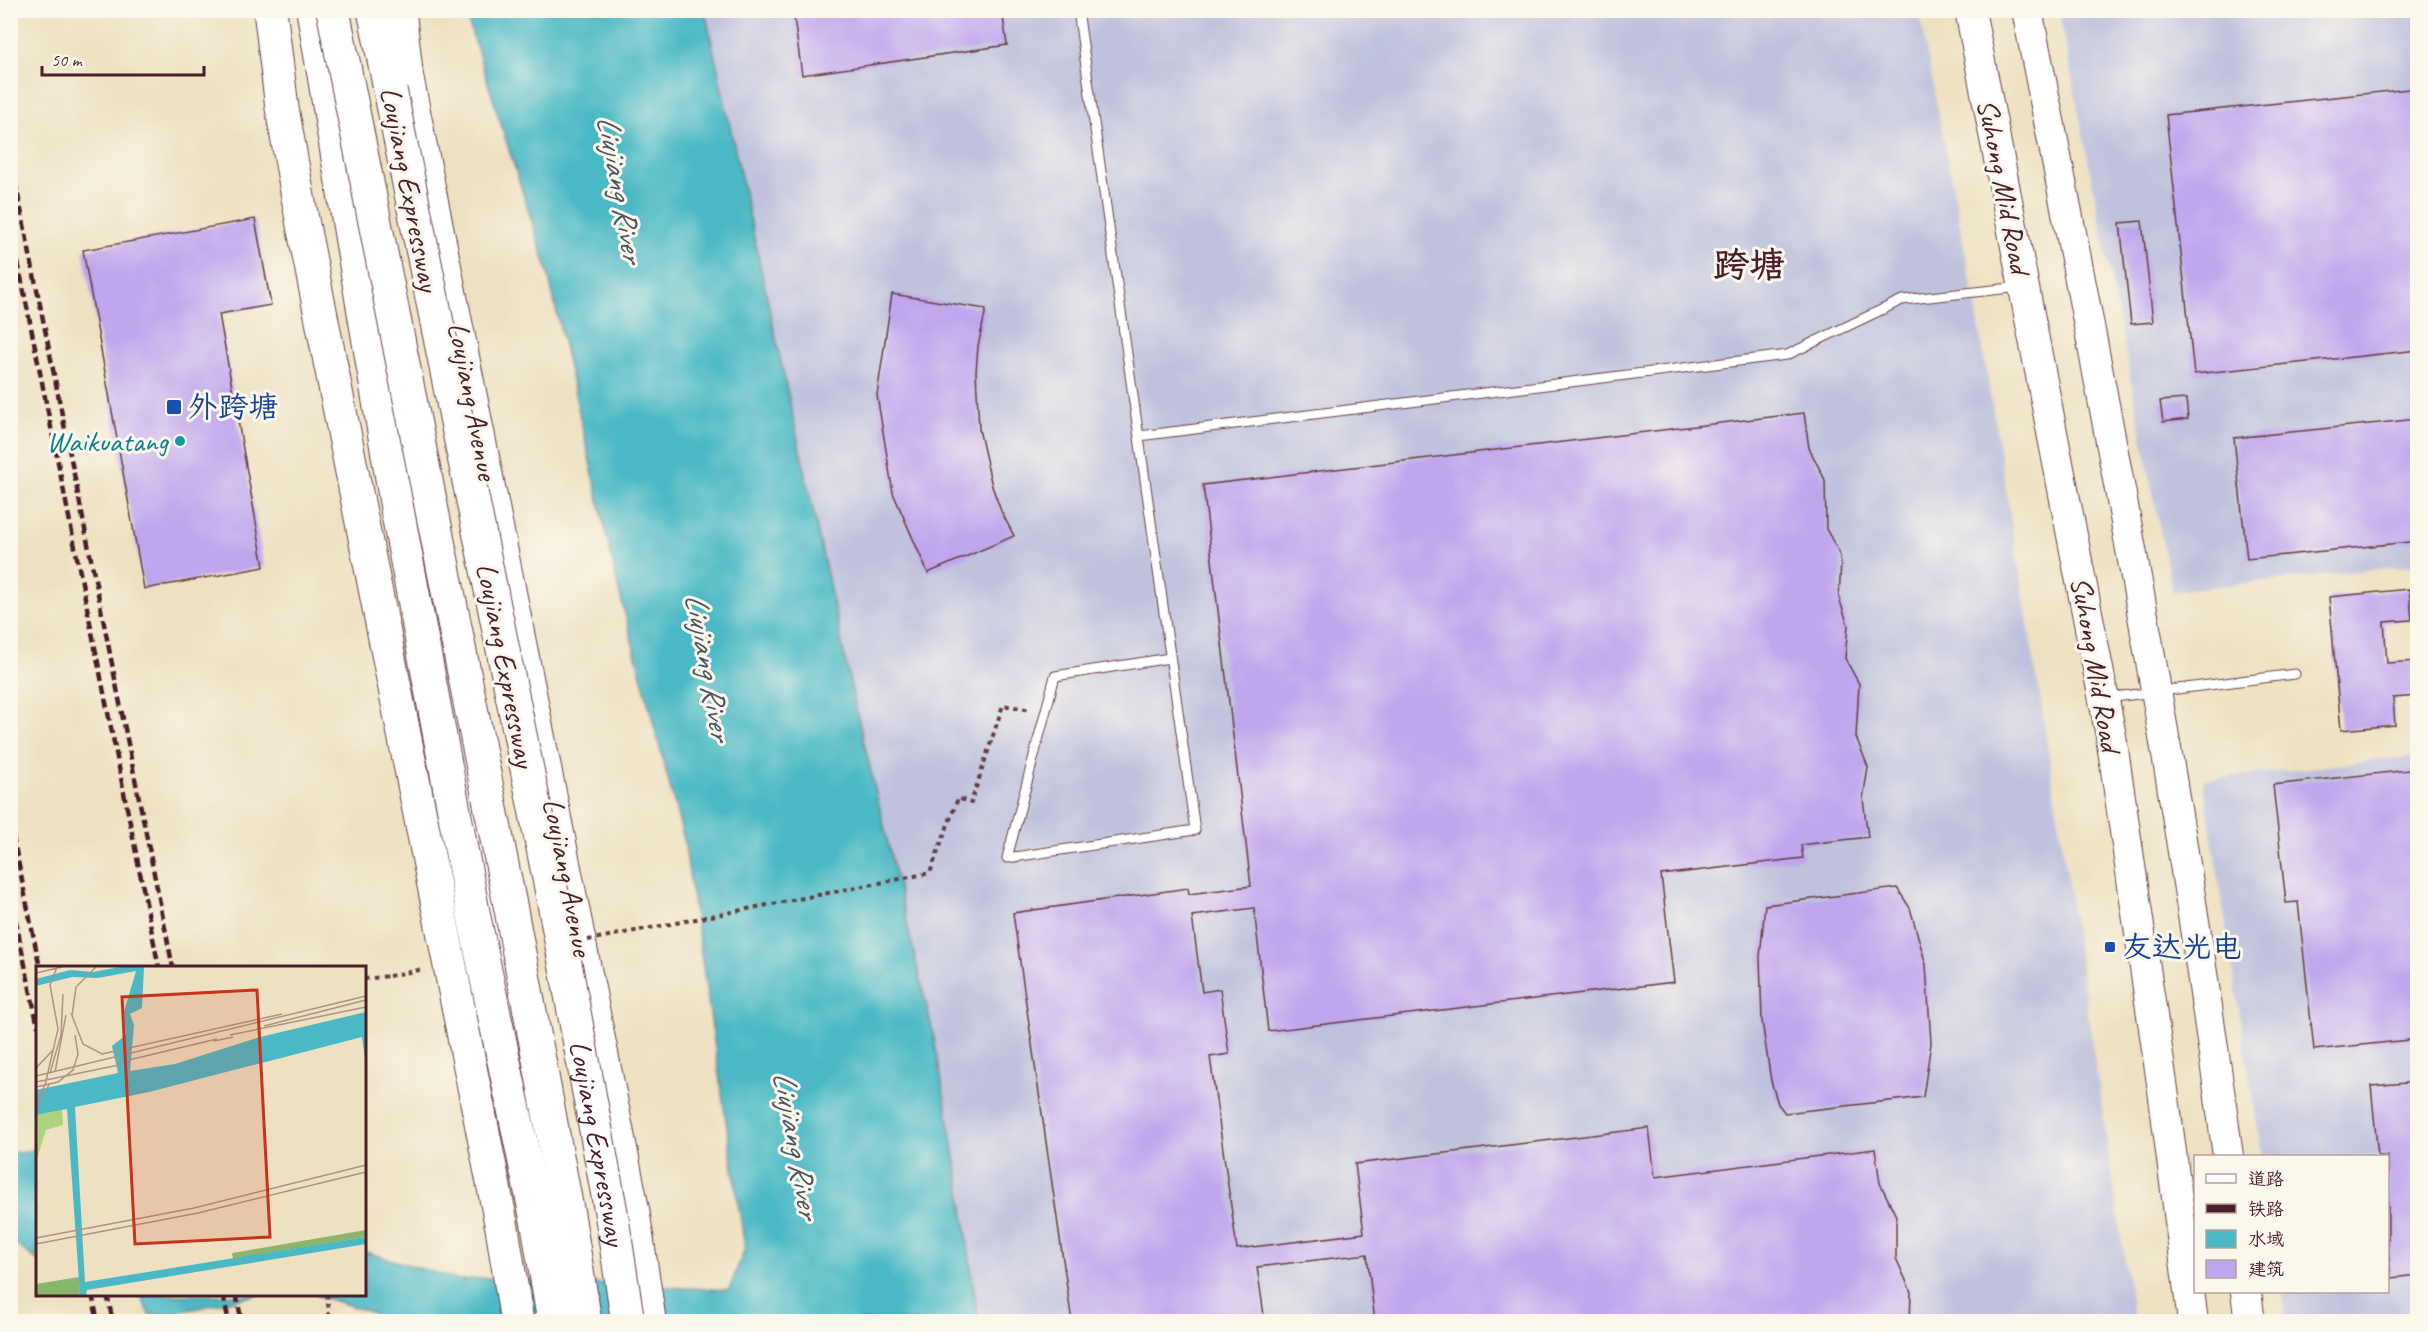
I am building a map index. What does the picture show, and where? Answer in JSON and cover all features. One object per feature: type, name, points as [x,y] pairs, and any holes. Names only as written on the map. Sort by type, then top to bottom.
[{"type":"highway","points":[[270,10],[282,108],[303,225],[500,1217],[518,1322]]},
{"type":"highway","points":[[313,10],[398,514],[474,917],[538,1225],[554,1322]]},
{"type":"highway","name":"Loujiang Expressway","points":[[333,10],[511,910],[569,1220],[585,1322]]},
{"type":"highway","name":"Loujiang Expressway","points":[[374,10],[556,915],[611,1212],[628,1322]]},
{"type":"highway","points":[[397,10],[430,288]]},
{"type":"main road","points":[[313,10],[494,913],[566,1322]]},
{"type":"main road","name":"Loujiang Avenue","points":[[397,10],[634,1209],[651,1322]]},
{"type":"main road","name":"Suhong Mid Road","points":[[1970,10],[2103,698],[2163,1090],[2193,1322]]},
{"type":"main road","name":"Suhong Mid Road","points":[[2027,10],[2082,281],[2156,692],[2217,1070],[2228,1155]]},
{"type":"main road","points":[[2246,1293],[2250,1322]]},
{"type":"lane","points":[[1078,10],[1195,830],[1007,858],[1055,676],[1170,658]]},
{"type":"lane","points":[[1138,436],[1786,355],[1902,300],[2022,286]]},
{"type":"lane","points":[[2103,698],[2295,674]]},
{"type":"path","points":[[640,930],[930,873],[958,798],[971,803],[1003,705],[1045,713]]},
{"type":"path","points":[[366,978],[389,976]]},
{"type":"path","points":[[327,1296],[330,1322]]},
{"type":"shaded area","name":"友达光电","points":[[705,11],[1919,11],[1976,308],[2040,696],[2134,1321],[978,1321],[960,1185],[933,1033],[856,709]]},
{"type":"shaded area","points":[[2059,11],[2417,11],[2417,565],[2172,591]]},
{"type":"shaded area","points":[[2417,756],[2417,1321],[2287,1321],[2282,1293],[2389,1293],[2389,1155],[2262,1155],[2203,780]]},
{"type":"water","name":"Liujiang River","points":[[465,11],[705,11],[856,709],[933,1033],[960,1185],[978,1321],[383,1322],[373,1313],[319,1296],[366,1296],[366,1252],[460,1280],[487,1278],[729,1290],[745,1248],[684,840],[619,591],[547,269]]},
{"type":"water","points":[[36,1149],[36,1259],[18,1246],[10,1244],[11,1152],[20,1153]]},
{"type":"water","points":[[141,1296],[252,1296],[175,1313],[149,1315]]},
{"type":"building","points":[[793,10],[1002,10],[1007,45],[802,75]]},
{"type":"building","points":[[2418,88],[2418,350],[2194,374],[2166,115]]},
{"type":"building","name":"Waikuatang","points":[[255,219],[271,305],[219,314],[264,567],[144,589],[83,250]]},
{"type":"building","points":[[2142,221],[2153,322],[2131,324],[2120,223]]},
{"type":"building","points":[[892,294],[986,309],[978,346],[976,372],[979,429],[992,486],[1001,511],[1014,536],[928,573],[893,493],[877,395]]},
{"type":"building","points":[[2186,399],[2188,419],[2163,422],[2160,401]]},
{"type":"building","points":[[1804,413],[1809,448],[1825,480],[1826,529],[1839,552],[1841,562],[1839,598],[1848,625],[1845,658],[1859,684],[1856,737],[1868,767],[1863,799],[1868,837],[1801,845],[1803,858],[1661,875],[1674,982],[1268,1031],[1254,908],[1192,916],[1202,992],[1220,989],[1229,1054],[1210,1057],[1237,1249],[1364,1233],[1355,1164],[1649,1128],[1655,1177],[1875,1149],[1880,1183],[1896,1216],[1896,1258],[1911,1292],[1910,1322],[1375,1322],[1367,1254],[1257,1267],[1265,1322],[1072,1322],[1013,913],[1188,888],[1189,894],[1251,886],[1203,485]]},
{"type":"building","points":[[2418,419],[2418,541],[2247,559],[2234,438]]},
{"type":"building","points":[[2409,589],[2412,620],[2384,622],[2387,663],[2418,661],[2418,696],[2393,698],[2395,725],[2341,730],[2329,597]]},
{"type":"building","points":[[2418,769],[2418,1039],[2314,1050],[2298,902],[2286,903],[2273,785]]},
{"type":"building","points":[[1897,888],[1910,908],[1926,965],[1931,1043],[1923,1097],[1785,1113],[1778,1104],[1771,1081],[1762,1021],[1760,957],[1765,905]]},
{"type":"building","points":[[2418,1082],[2418,1275],[2391,1278],[2389,1155],[2378,1155],[2371,1086]]},
{"type":"railway","points":[[10,155],[173,966]]},
{"type":"railway","points":[[10,222],[159,966]]},
{"type":"railway","points":[[10,822],[40,966]]},
{"type":"railway","points":[[10,893],[36,1017]]},
{"type":"railway","points":[[92,1296],[98,1322]]},
{"type":"railway","points":[[107,1296],[113,1322]]},
{"type":"railway","points":[[223,1296],[229,1322]]},
{"type":"railway","points":[[236,1296],[242,1322]]},
{"type":"place","name":"外跨塘","points":[[174,407]]},
{"type":"place","name":"Waikuatang","points":[[180,441]]},
{"type":"place","name":"友达光电","points":[[2110,947]]},
{"type":"district","name":"跨塘","points":[[1749,264]]}]
